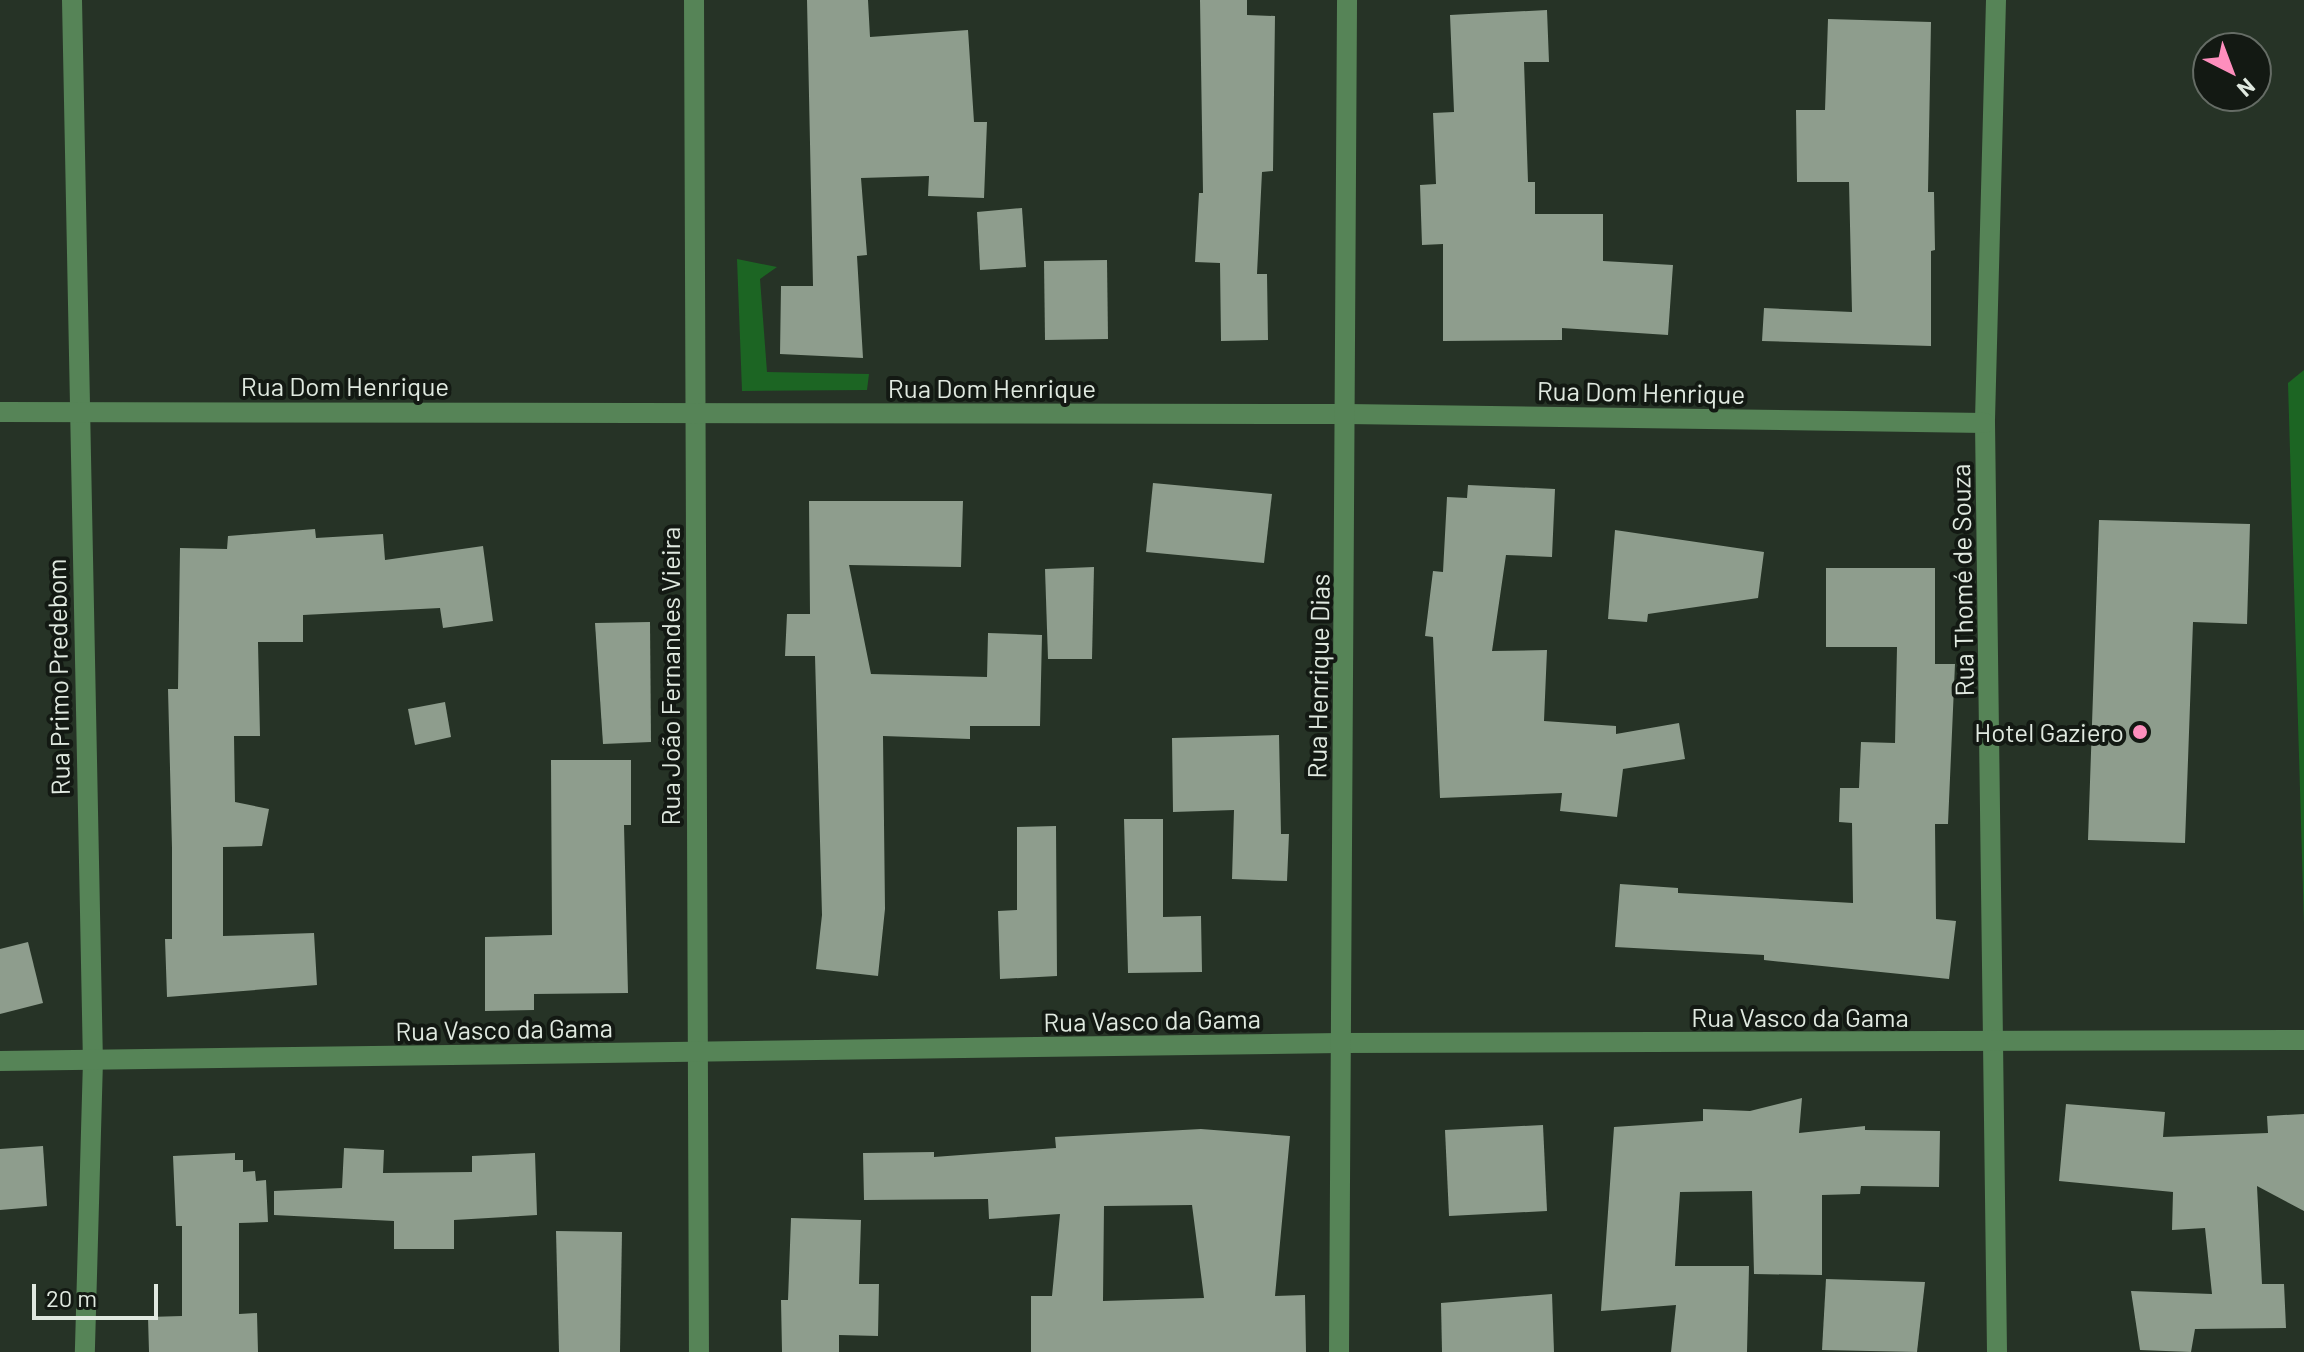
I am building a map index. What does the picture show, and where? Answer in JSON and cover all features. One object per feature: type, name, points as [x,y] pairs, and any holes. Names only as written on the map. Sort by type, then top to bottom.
[{"type":"street","name":"Rua Primo Predebom","points":[[72,0],[93,1060],[85,1352]]},
{"type":"street","name":"Rua João Fernandes Vieira","points":[[694,0],[695,1053],[699,1352]]},
{"type":"street","name":"Rua Henrique Dias","points":[[1339,1352],[1347,414],[1347,0]]},
{"type":"street","name":"Rua Thomé de Souza","points":[[1996,0],[1985,423],[1996,1044],[1997,1352]]},
{"type":"street","name":"Rua Dom Henrique","points":[[0,412],[1347,414],[1985,423]]},
{"type":"street","name":"Rua Vasco da Gama","points":[[0,1061],[1340,1043],[1996,1044],[2304,1040]]},
{"type":"green space","points":[[737,259],[777,267],[760,279],[767,372],[869,374],[867,390],[742,391]]},
{"type":"green space","points":[[2304,370],[2304,925],[2288,383]]},
{"type":"building","points":[[807,0],[868,0],[870,37],[968,30],[974,122],[987,122],[984,198],[928,196],[929,176],[861,178],[867,255],[857,256],[863,358],[780,354],[781,286],[813,286]]},
{"type":"building","points":[[1200,0],[1247,0],[1247,15],[1275,16],[1273,171],[1262,172],[1257,274],[1267,274],[1268,340],[1221,341],[1220,263],[1195,262],[1199,193],[1203,193]]},
{"type":"building","points":[[1547,10],[1549,62],[1524,62],[1528,182],[1535,182],[1535,214],[1603,214],[1603,261],[1673,265],[1668,335],[1562,328],[1562,340],[1443,341],[1443,244],[1422,245],[1420,185],[1436,184],[1433,113],[1454,112],[1450,15]]},
{"type":"building","points":[[1828,19],[1931,22],[1928,192],[1934,192],[1935,250],[1931,251],[1931,346],[1762,341],[1764,308],[1852,312],[1849,182],[1797,182],[1796,110],[1825,110]]},
{"type":"building","points":[[1022,208],[1026,267],[980,270],[977,212]]},
{"type":"building","points":[[1107,260],[1108,339],[1045,340],[1044,261]]},
{"type":"building","points":[[1153,483],[1272,494],[1264,563],[1146,552]]},
{"type":"building","points":[[1468,485],[1555,489],[1552,557],[1506,555],[1492,651],[1547,650],[1544,721],[1616,726],[1616,734],[1679,723],[1685,759],[1623,769],[1617,817],[1560,811],[1562,793],[1440,798],[1433,637],[1425,636],[1433,571],[1443,572],[1447,497],[1467,498]]},
{"type":"building","points":[[809,501],[963,501],[961,567],[849,565],[871,674],[987,677],[988,633],[1042,635],[1040,726],[970,726],[970,739],[883,736],[885,909],[878,976],[816,969],[822,915],[815,656],[785,656],[787,614],[810,614]]},
{"type":"building","name":"Hotel Gaziero","points":[[2099,520],[2250,524],[2247,624],[2193,622],[2185,843],[2088,840]]},
{"type":"building","points":[[315,529],[316,538],[383,534],[385,560],[483,546],[493,621],[443,628],[440,608],[303,615],[303,642],[258,642],[260,736],[234,736],[235,802],[269,809],[262,846],[223,847],[223,936],[314,933],[317,985],[167,997],[165,939],[172,939],[168,689],[178,689],[180,548],[227,549],[228,536]]},
{"type":"building","points":[[1615,530],[1764,552],[1758,598],[1648,614],[1647,622],[1608,619]]},
{"type":"building","points":[[1094,567],[1092,659],[1048,659],[1045,569]]},
{"type":"building","points":[[1826,568],[1935,568],[1935,664],[1955,664],[1948,824],[1935,824],[1936,919],[1956,921],[1949,979],[1764,960],[1764,955],[1615,947],[1620,884],[1678,888],[1678,893],[1853,903],[1852,823],[1839,822],[1840,788],[1859,788],[1861,742],[1895,743],[1897,647],[1826,647]]},
{"type":"building","points":[[650,622],[651,742],[603,744],[595,623]]},
{"type":"building","points":[[445,702],[451,737],[415,745],[408,709]]},
{"type":"building","points":[[1279,735],[1281,834],[1289,834],[1287,881],[1232,879],[1234,810],[1173,812],[1172,738]]},
{"type":"building","points":[[551,760],[631,760],[631,825],[624,825],[628,993],[534,994],[534,1010],[485,1011],[485,937],[552,935]]},
{"type":"building","points":[[1124,819],[1163,819],[1163,917],[1201,916],[1202,972],[1128,973]]},
{"type":"building","points":[[1056,826],[1057,976],[1000,979],[998,911],[1017,910],[1017,827]]},
{"type":"building","points":[[28,942],[43,1003],[0,1014],[0,949]]},
{"type":"building","points":[[1802,1098],[1799,1133],[1865,1126],[1865,1130],[1940,1131],[1939,1187],[1861,1186],[1860,1194],[1822,1195],[1822,1275],[1754,1274],[1752,1191],[1680,1192],[1675,1266],[1749,1266],[1747,1352],[1671,1352],[1676,1305],[1601,1311],[1614,1127],[1703,1121],[1703,1109],[1750,1111]]},
{"type":"building","points":[[2066,1104],[2165,1112],[2163,1137],[2268,1133],[2267,1116],[2304,1114],[2304,1211],[2257,1186],[2262,1284],[2284,1284],[2286,1328],[2195,1329],[2191,1352],[2140,1350],[2131,1291],[2212,1294],[2205,1228],[2172,1230],[2173,1192],[2059,1181]]},
{"type":"building","points":[[1543,1125],[1547,1211],[1449,1216],[1445,1130]]},
{"type":"building","points":[[1201,1129],[1290,1136],[1275,1296],[1305,1295],[1306,1352],[1031,1352],[1031,1296],[1052,1296],[1060,1214],[989,1219],[988,1199],[864,1200],[863,1153],[934,1152],[934,1157],[1056,1148],[1055,1137]],"holes":[[[1192,1205],[1204,1298],[1103,1301],[1104,1206]]]},
{"type":"building","points":[[43,1146],[47,1206],[0,1210],[0,1149]]},
{"type":"building","points":[[344,1148],[384,1150],[383,1173],[472,1172],[472,1156],[535,1153],[537,1215],[454,1220],[454,1249],[394,1249],[394,1221],[274,1215],[274,1191],[342,1188]]},
{"type":"building","points":[[235,1153],[235,1160],[243,1160],[243,1172],[255,1171],[256,1181],[266,1180],[268,1222],[239,1223],[239,1314],[257,1313],[258,1352],[149,1352],[148,1317],[182,1316],[182,1226],[176,1226],[173,1156]]},
{"type":"building","points":[[791,1218],[861,1220],[859,1284],[879,1284],[878,1336],[839,1335],[839,1352],[782,1352],[781,1300],[788,1300]]},
{"type":"building","points":[[556,1231],[622,1232],[620,1352],[559,1352]]},
{"type":"building","points":[[1826,1279],[1925,1282],[1917,1352],[1822,1350]]},
{"type":"building","points":[[1552,1294],[1554,1352],[1442,1352],[1441,1303]]},
{"type":"place","name":"Hotel Gaziero","points":[[2140,732]]}]
